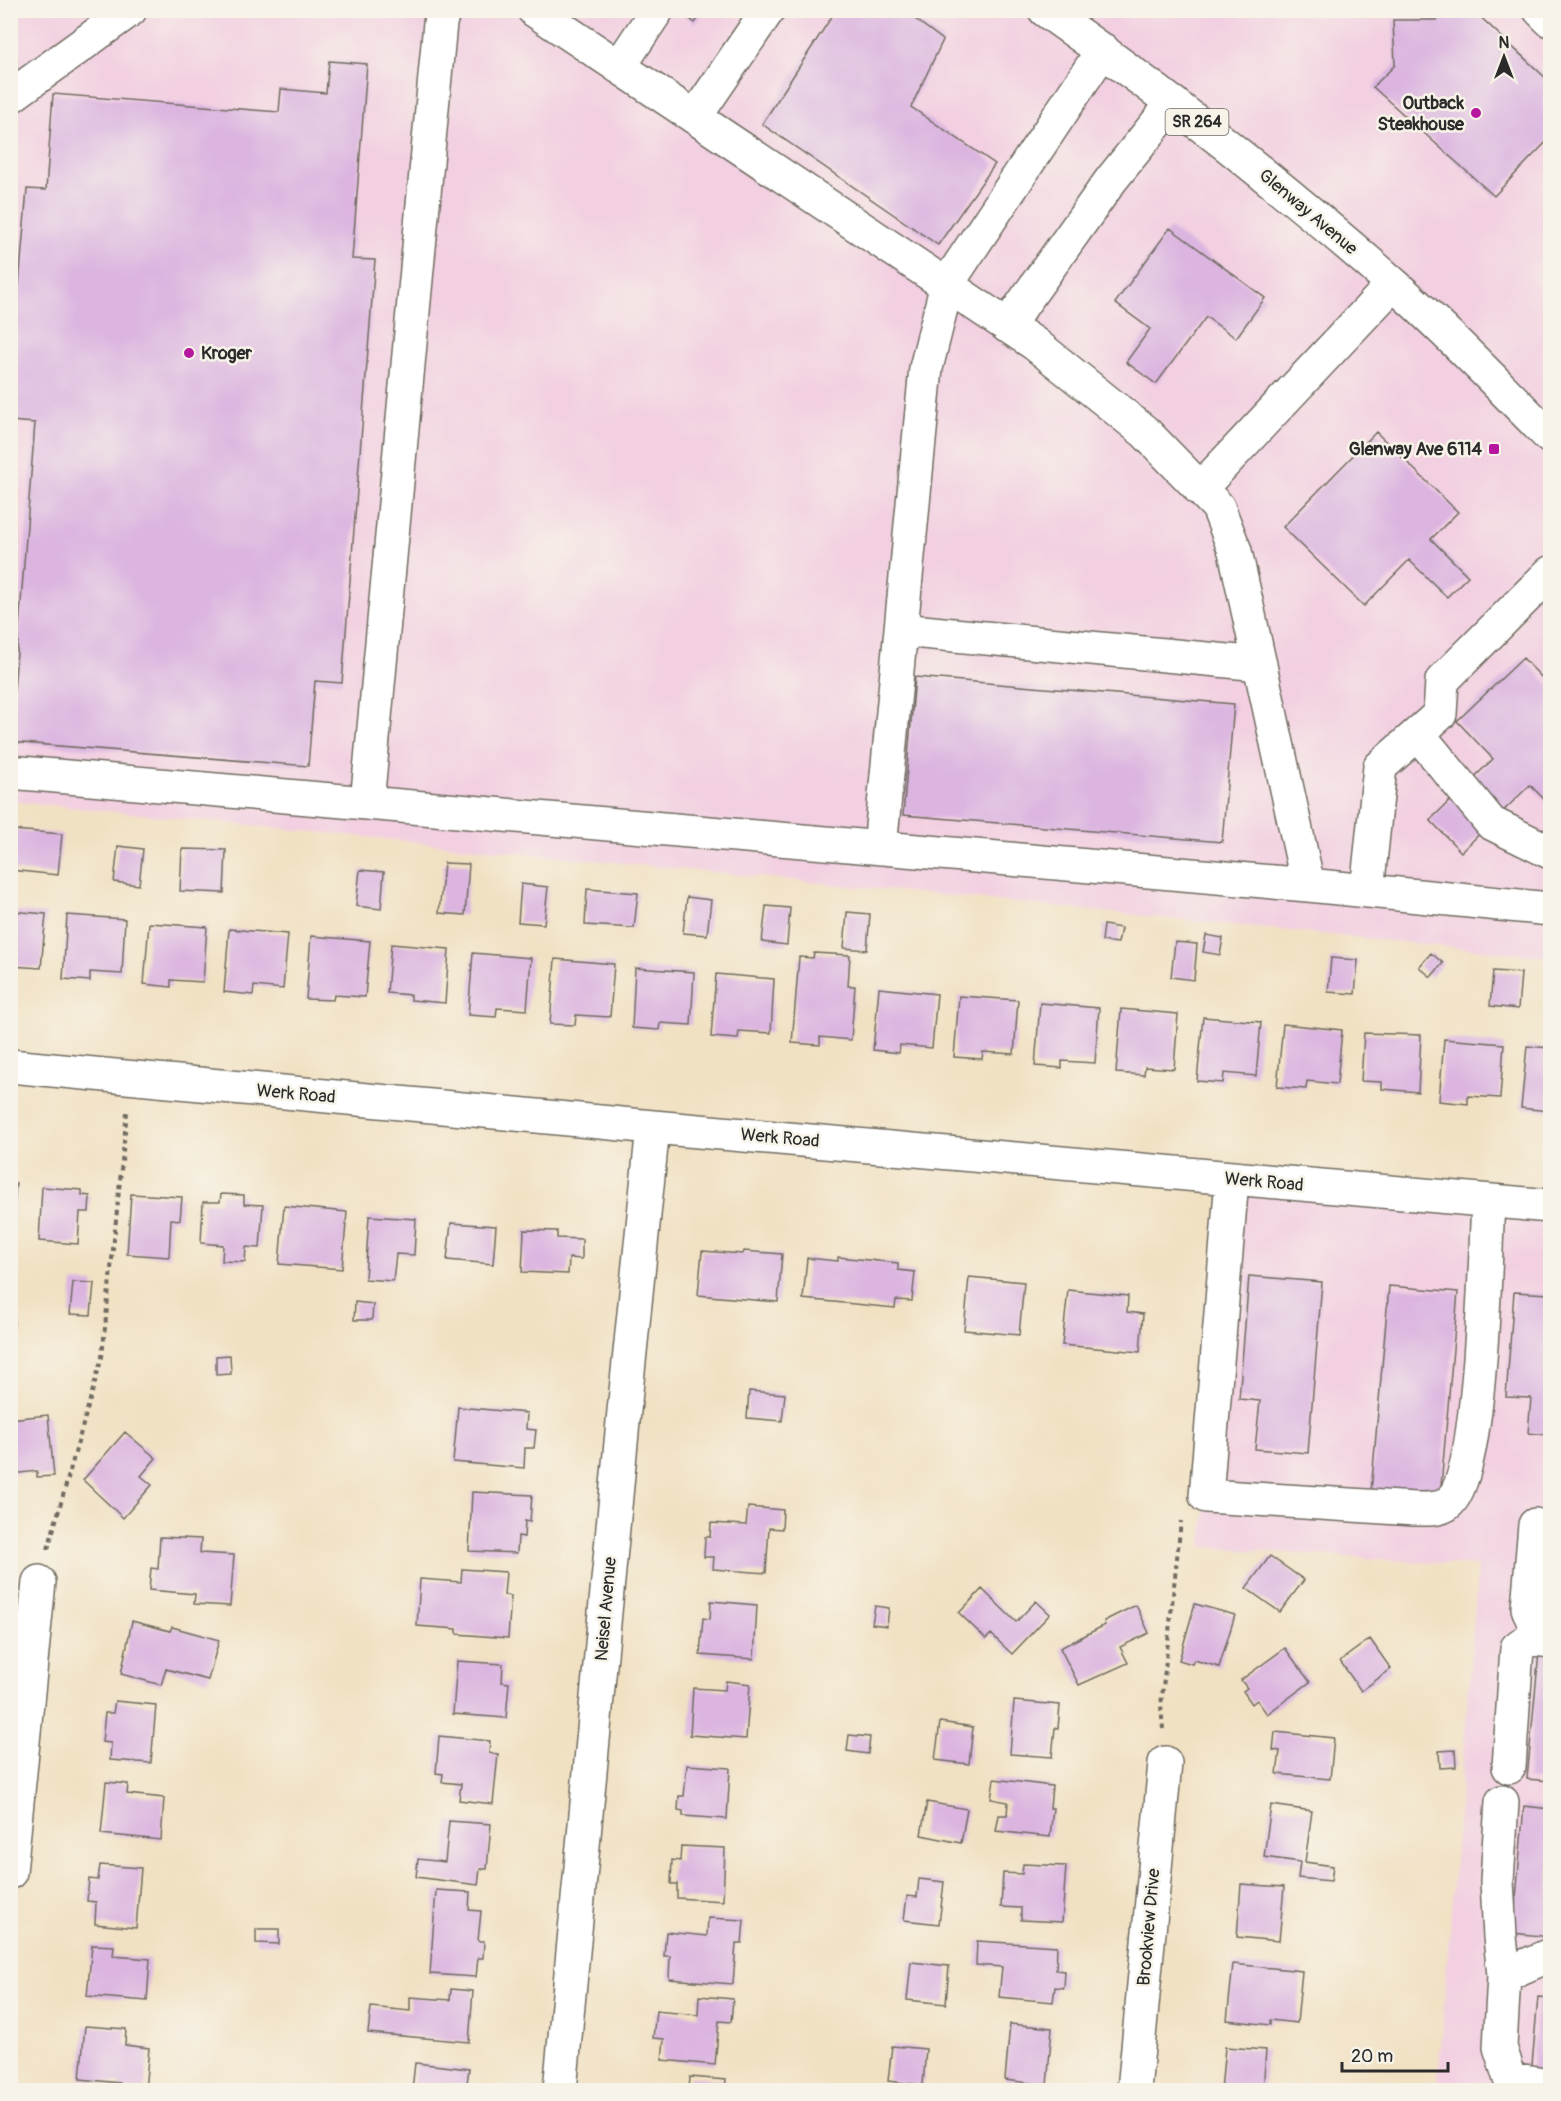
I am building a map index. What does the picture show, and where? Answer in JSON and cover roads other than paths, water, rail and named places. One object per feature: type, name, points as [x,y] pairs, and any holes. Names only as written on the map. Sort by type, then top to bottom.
[{"type":"street","points":[[10,97],[130,10]]},
{"type":"street","points":[[367,803],[440,23],[444,10]]},
{"type":"street","points":[[619,67],[657,10]]},
{"type":"street","points":[[695,117],[768,10]]},
{"type":"street","name":"Glenway Avenue","points":[[1045,10],[1103,50],[1261,171],[1393,284],[1551,436]]},
{"type":"street","points":[[1540,10],[1551,20]]},
{"type":"street","points":[[543,13],[619,67],[1035,344],[1145,432],[1218,507],[1235,551],[1308,885]]},
{"type":"street","points":[[880,848],[926,368],[946,284],[1103,50]]},
{"type":"street","points":[[1007,326],[1111,180],[1173,103]]},
{"type":"street","points":[[1200,489],[1393,284]]},
{"type":"street","points":[[1367,891],[1380,767],[1440,714],[1442,681],[1551,573]]},
{"type":"street","points":[[901,630],[1260,664]]},
{"type":"street","points":[[1418,734],[1491,823],[1551,852]]},
{"type":"street","points":[[10,772],[1308,885],[1551,909]]},
{"type":"street","name":"Werk Road","points":[[10,1066],[653,1127],[1551,1206]]},
{"type":"street","name":"Neisel Avenue","points":[[560,2091],[653,1127]]},
{"type":"street","points":[[1232,1179],[1206,1496],[1415,1509],[1437,1508],[1448,1504],[1456,1491],[1469,1457],[1477,1406],[1488,1201]]},
{"type":"street","points":[[1535,1525],[1528,1608],[1532,1618],[1551,1622]]},
{"type":"street","points":[[10,1872],[39,1582]]},
{"type":"street","points":[[1509,1767],[1517,1648],[1525,1641],[1533,1639],[1551,1641]]},
{"type":"street","name":"Brookview Drive","points":[[1134,2091],[1164,1762]]},
{"type":"street","points":[[1502,1802],[1497,1881],[1504,1975],[1500,2047],[1510,2079],[1551,2085]]},
{"type":"street","points":[[1504,1975],[1551,1955]]},
{"type":"place","name":"Outback Steakhouse","points":[[1476,113]]},
{"type":"place","name":"Kroger","points":[[189,353]]},
{"type":"place","name":"Glenway Ave 6114","points":[[1494,449]]}]
